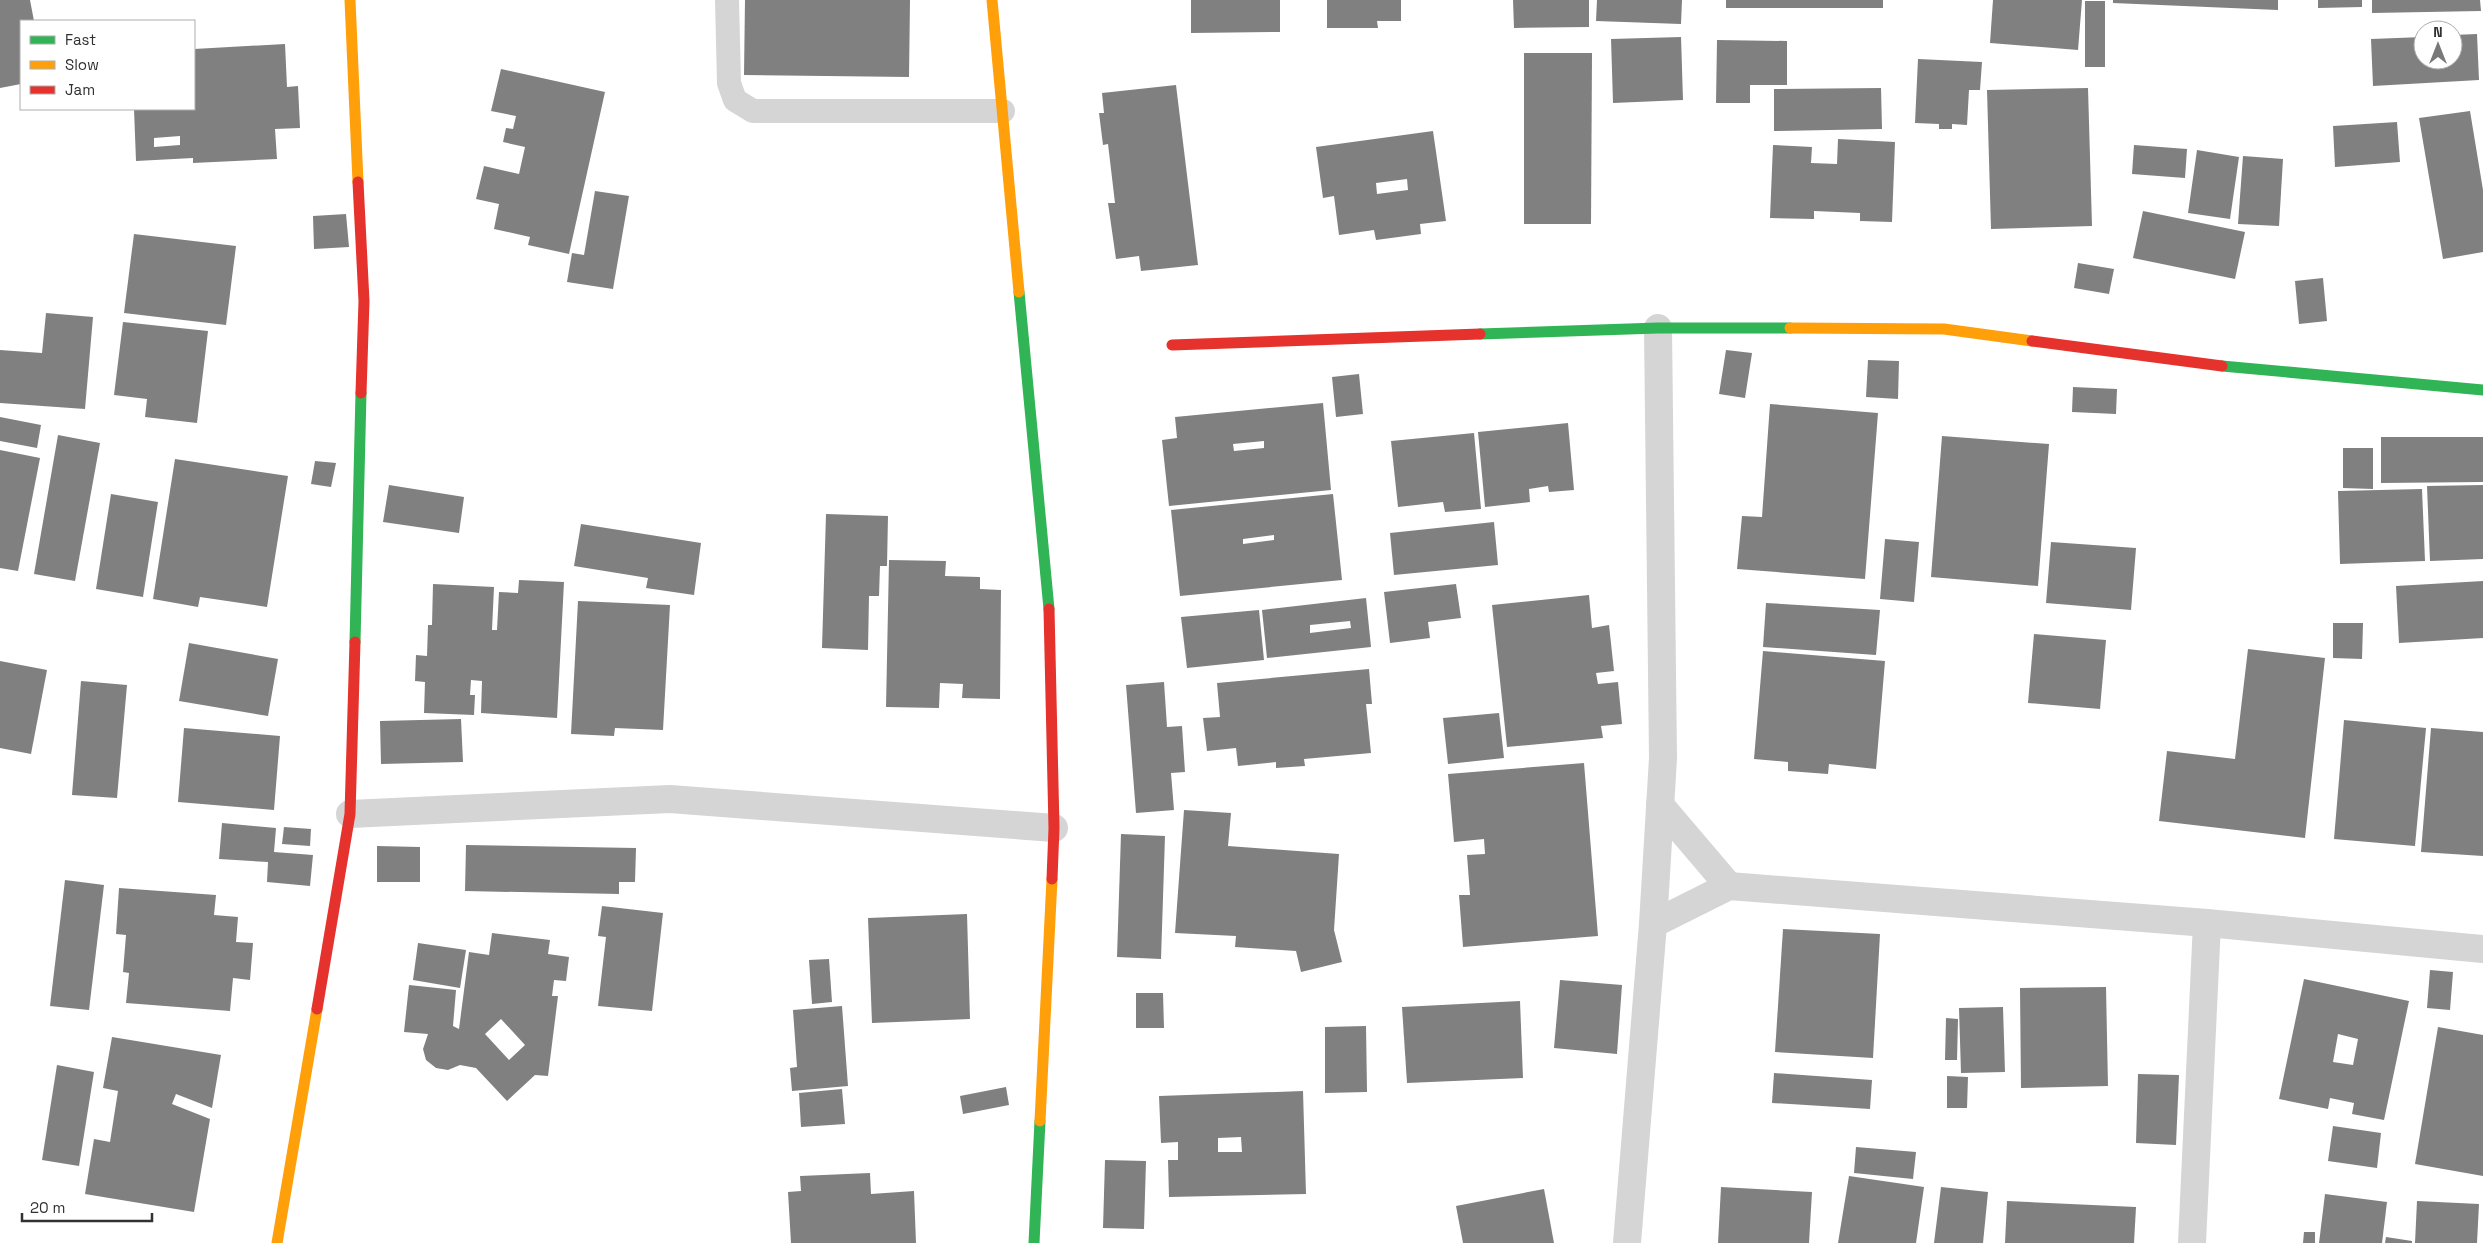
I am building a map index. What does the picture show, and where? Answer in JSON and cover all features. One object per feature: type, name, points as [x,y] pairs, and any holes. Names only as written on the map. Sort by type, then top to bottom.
[{"type":"street","points":[[277,1243],[350,814],[364,301],[350,0]]},
{"type":"street","points":[[992,0],[1050,622],[1054,828],[1034,1243]]},
{"type":"street","points":[[1172,345],[1658,328],[1944,330],[2202,364],[2483,390]]},
{"type":"street","points":[[1627,1243],[1653,924],[1663,758],[1658,328]]},
{"type":"street","points":[[350,814],[670,799],[1054,828]]},
{"type":"street","points":[[1660,805],[1729,886]]},
{"type":"street","points":[[1653,924],[1729,886],[2208,923],[2483,949]]},
{"type":"street","points":[[2192,1243],[2208,923]]},
{"type":"lane","points":[[727,0],[729,83],[735,100],[752,111],[1003,111]]},
{"type":"building","points":[[0,0],[30,0],[34,20],[20,20],[20,84],[0,88]]},
{"type":"building","points":[[745,0],[910,0],[909,77],[744,75]]},
{"type":"building","points":[[1191,0],[1280,0],[1280,32],[1191,33]]},
{"type":"building","points":[[1327,0],[1401,0],[1401,21],[1377,21],[1378,28],[1327,28]]},
{"type":"building","points":[[1513,0],[1589,0],[1589,27],[1514,28]]},
{"type":"building","points":[[1597,0],[1682,0],[1681,24],[1596,21]]},
{"type":"building","points":[[1726,0],[1883,0],[1883,8],[1726,8]]},
{"type":"building","points":[[1993,0],[2082,0],[2078,50],[1990,43]]},
{"type":"building","points":[[2113,0],[2278,0],[2278,10],[2113,3]]},
{"type":"building","points":[[2318,0],[2362,0],[2362,7],[2318,8]]},
{"type":"building","points":[[2372,0],[2480,0],[2481,11],[2372,13]]},
{"type":"building","points":[[2085,1],[2105,1],[2105,67],[2085,67]]},
{"type":"building","points":[[2477,34],[2479,80],[2373,86],[2371,39],[2413,37],[2413,70],[2463,70],[2463,35]]},
{"type":"building","points":[[1681,37],[1683,100],[1613,103],[1611,39]]},
{"type":"building","points":[[1717,40],[1787,41],[1787,85],[1750,85],[1750,103],[1716,103]]},
{"type":"building","points":[[285,44],[287,87],[298,86],[300,128],[275,129],[277,159],[193,163],[193,158],[136,161],[134,110],[195,110],[195,49]],"holes":[[[180,136],[180,145],[154,147],[154,138]]]},
{"type":"building","points":[[1524,53],[1592,53],[1591,224],[1524,224]]},
{"type":"building","points":[[1918,59],[1982,62],[1980,90],[1969,90],[1967,125],[1952,124],[1952,129],[1939,129],[1939,124],[1915,123]]},
{"type":"building","points":[[501,69],[605,92],[569,254],[528,245],[530,237],[494,229],[499,204],[476,199],[484,166],[519,174],[525,147],[503,142],[506,128],[513,129],[516,116],[491,111]]},
{"type":"building","points":[[1176,85],[1198,265],[1141,271],[1139,256],[1116,259],[1108,203],[1115,203],[1108,144],[1103,145],[1099,113],[1104,113],[1102,93]]},
{"type":"building","points":[[1881,88],[1882,129],[1774,131],[1774,89]]},
{"type":"building","points":[[2088,88],[2092,226],[1991,229],[1987,90]]},
{"type":"building","points":[[2470,111],[2483,190],[2483,252],[2443,259],[2419,118]]},
{"type":"building","points":[[2397,122],[2400,162],[2335,167],[2333,126]]},
{"type":"building","points":[[1433,131],[1446,221],[1420,224],[1421,234],[1376,240],[1374,230],[1339,235],[1334,196],[1323,198],[1316,147]],"holes":[[[1407,179],[1408,190],[1377,194],[1376,183]]]},
{"type":"building","points":[[1838,139],[1895,142],[1892,222],[1860,221],[1860,213],[1814,211],[1814,219],[1770,218],[1773,145],[1812,147],[1811,163],[1837,164]]},
{"type":"building","points":[[2134,145],[2187,149],[2185,178],[2132,174]]},
{"type":"building","points":[[2197,150],[2239,157],[2230,219],[2188,213]]},
{"type":"building","points":[[2243,156],[2283,159],[2279,226],[2238,224]]},
{"type":"building","points":[[595,191],[629,196],[613,289],[567,282],[572,253],[584,255]]},
{"type":"building","points":[[2143,211],[2245,232],[2235,279],[2133,258]]},
{"type":"building","points":[[346,214],[349,247],[314,249],[313,216]]},
{"type":"building","points":[[134,234],[236,246],[226,325],[124,313]]},
{"type":"building","points":[[2078,263],[2114,269],[2109,294],[2074,288]]},
{"type":"building","points":[[2323,278],[2327,321],[2299,324],[2295,281]]},
{"type":"building","points":[[46,313],[93,317],[85,409],[0,403],[0,350],[42,353]]},
{"type":"building","points":[[123,322],[208,331],[197,423],[145,417],[147,399],[114,395]]},
{"type":"building","points":[[1726,350],[1752,353],[1745,398],[1719,394]]},
{"type":"building","points":[[1868,360],[1899,361],[1898,399],[1866,397]]},
{"type":"building","points":[[1359,374],[1363,414],[1336,417],[1332,377]]},
{"type":"building","points":[[2073,387],[2117,389],[2116,414],[2072,412]]},
{"type":"building","points":[[1323,403],[1331,490],[1169,506],[1162,440],[1177,438],[1175,417]],"holes":[[[1264,441],[1264,448],[1234,451],[1233,444]]]},
{"type":"building","points":[[1770,404],[1878,413],[1865,579],[1737,569],[1742,516],[1762,517]]},
{"type":"building","points":[[0,417],[41,425],[37,448],[0,441]]},
{"type":"building","points":[[1568,423],[1574,490],[1549,492],[1548,486],[1529,489],[1530,502],[1485,507],[1478,432]]},
{"type":"building","points":[[1474,433],[1481,509],[1445,512],[1443,502],[1398,507],[1391,441]]},
{"type":"building","points":[[58,435],[100,443],[75,581],[34,574]]},
{"type":"building","points":[[1942,436],[2049,444],[2038,586],[1931,577]]},
{"type":"building","points":[[2381,437],[2483,437],[2483,482],[2381,483]]},
{"type":"building","points":[[2343,448],[2373,448],[2373,489],[2343,488]]},
{"type":"building","points":[[0,450],[40,458],[18,571],[0,568]]},
{"type":"building","points":[[175,459],[288,476],[267,607],[200,597],[198,607],[153,599]]},
{"type":"building","points":[[315,461],[336,463],[331,487],[311,484]]},
{"type":"building","points":[[389,485],[464,497],[459,533],[383,522]]},
{"type":"building","points":[[2483,485],[2483,559],[2430,561],[2427,486]]},
{"type":"building","points":[[2422,489],[2425,561],[2340,564],[2338,491]]},
{"type":"building","points":[[111,494],[158,502],[143,597],[96,589]]},
{"type":"building","points":[[1333,494],[1342,580],[1180,596],[1171,510]],"holes":[[[1274,535],[1274,540],[1243,544],[1243,539]]]},
{"type":"building","points":[[826,514],[888,516],[887,566],[880,566],[879,596],[869,596],[868,650],[822,648]]},
{"type":"building","points":[[1494,522],[1498,565],[1394,575],[1390,533]]},
{"type":"building","points":[[581,524],[701,543],[694,595],[646,588],[648,578],[574,566]]},
{"type":"building","points":[[1885,539],[1919,542],[1914,602],[1880,599]]},
{"type":"building","points":[[2051,542],[2136,548],[2131,610],[2046,603]]},
{"type":"building","points":[[889,560],[946,561],[945,576],[980,577],[980,589],[1001,590],[1000,699],[962,698],[963,684],[940,683],[939,708],[886,707]]},
{"type":"building","points":[[519,580],[564,582],[557,718],[481,713],[482,681],[471,680],[470,695],[475,695],[474,715],[424,713],[425,682],[415,681],[416,655],[427,656],[428,625],[432,625],[433,584],[494,587],[492,630],[497,630],[499,592],[518,593]]},
{"type":"building","points":[[2483,581],[2483,638],[2399,643],[2396,586]]},
{"type":"building","points":[[1456,584],[1461,618],[1428,622],[1430,638],[1390,643],[1384,592]]},
{"type":"building","points":[[1589,595],[1592,628],[1609,625],[1614,671],[1596,673],[1598,684],[1618,682],[1622,724],[1601,726],[1603,738],[1507,747],[1492,605]]},
{"type":"building","points":[[1366,598],[1371,647],[1267,658],[1262,610]],"holes":[[[1350,621],[1351,628],[1310,633],[1310,625]]]},
{"type":"building","points":[[578,601],[670,605],[663,730],[615,728],[614,736],[571,734]]},
{"type":"building","points":[[1766,603],[1880,610],[1876,655],[1763,647]]},
{"type":"building","points":[[1259,610],[1264,660],[1187,668],[1181,617]]},
{"type":"building","points":[[2333,623],[2363,623],[2362,659],[2333,658]]},
{"type":"building","points":[[2034,634],[2106,640],[2100,709],[2028,703]]},
{"type":"building","points":[[189,643],[278,659],[268,716],[179,701]]},
{"type":"building","points":[[2248,649],[2325,658],[2305,838],[2159,821],[2167,751],[2235,759]]},
{"type":"building","points":[[1763,651],[1885,661],[1876,769],[1829,764],[1828,774],[1788,771],[1788,762],[1754,759]]},
{"type":"building","points":[[0,661],[47,670],[31,754],[0,748]]},
{"type":"building","points":[[1369,669],[1372,704],[1366,704],[1371,753],[1304,759],[1305,766],[1276,768],[1276,762],[1238,766],[1236,748],[1207,751],[1203,718],[1220,717],[1217,683]]},
{"type":"building","points":[[81,681],[127,685],[117,798],[72,795]]},
{"type":"building","points":[[1164,682],[1167,727],[1182,726],[1185,772],[1171,773],[1174,810],[1136,813],[1126,685]]},
{"type":"building","points":[[1499,713],[1504,758],[1448,764],[1443,718]]},
{"type":"building","points":[[461,719],[463,762],[381,764],[380,721]]},
{"type":"building","points":[[2344,720],[2426,728],[2415,846],[2334,839]]},
{"type":"building","points":[[184,728],[280,736],[274,810],[178,802]]},
{"type":"building","points":[[2431,728],[2483,732],[2483,856],[2421,852]]},
{"type":"building","points":[[1584,763],[1598,936],[1463,947],[1459,895],[1470,895],[1467,855],[1485,854],[1484,839],[1454,842],[1448,774]]},
{"type":"building","points":[[1184,810],[1231,813],[1228,846],[1339,854],[1334,930],[1342,962],[1301,972],[1296,951],[1235,947],[1236,936],[1175,933]]},
{"type":"building","points":[[222,823],[276,828],[274,852],[313,855],[310,886],[267,882],[268,862],[219,859]]},
{"type":"building","points":[[284,827],[311,829],[310,846],[282,844]]},
{"type":"building","points":[[1121,834],[1165,836],[1161,959],[1117,957]]},
{"type":"building","points":[[466,845],[636,848],[635,882],[619,882],[619,894],[465,891]]},
{"type":"building","points":[[377,846],[420,847],[420,882],[377,882]]},
{"type":"building","points":[[65,880],[104,885],[89,1010],[50,1006]]},
{"type":"building","points":[[119,888],[216,895],[214,915],[238,917],[236,942],[253,943],[250,980],[233,978],[230,1011],[126,1003],[129,973],[123,972],[126,935],[116,934]]},
{"type":"building","points":[[602,906],[663,913],[652,1011],[598,1006],[606,937],[598,936]]},
{"type":"building","points":[[967,914],[970,1019],[872,1023],[868,918]]},
{"type":"building","points":[[1783,929],[1880,934],[1873,1058],[1775,1052]]},
{"type":"building","points":[[492,933],[550,940],[548,954],[569,957],[566,981],[554,980],[552,996],[558,996],[548,1076],[535,1075],[507,1101],[476,1068],[460,1065],[448,1070],[436,1068],[426,1060],[423,1049],[428,1034],[404,1032],[409,985],[456,990],[453,1026],[459,1029],[469,952],[489,955]],"holes":[[[501,1019],[525,1045],[509,1060],[485,1034]]]},
{"type":"building","points":[[418,943],[466,950],[460,988],[413,980]]},
{"type":"building","points":[[829,959],[832,1002],[812,1004],[809,960]]},
{"type":"building","points":[[2430,970],[2453,972],[2450,1010],[2427,1008]]},
{"type":"building","points":[[2304,979],[2409,1001],[2384,1120],[2352,1114],[2354,1103],[2330,1098],[2328,1109],[2279,1099]],"holes":[[[2338,1034],[2358,1039],[2353,1065],[2333,1062]]]},
{"type":"building","points":[[1560,980],[1622,985],[1617,1054],[1554,1048]]},
{"type":"building","points":[[2106,987],[2108,1086],[2021,1088],[2020,988]]},
{"type":"building","points":[[1136,993],[1163,993],[1164,1028],[1136,1028]]},
{"type":"building","points":[[1520,1001],[1523,1078],[1407,1083],[1402,1007]]},
{"type":"building","points":[[842,1006],[848,1086],[792,1091],[790,1068],[797,1067],[793,1010]]},
{"type":"building","points":[[2003,1007],[2005,1072],[1961,1073],[1959,1008]]},
{"type":"building","points":[[1946,1018],[1958,1019],[1957,1060],[1945,1060]]},
{"type":"building","points":[[1366,1026],[1367,1092],[1325,1093],[1325,1027]]},
{"type":"building","points":[[2438,1027],[2483,1035],[2483,1176],[2415,1164]]},
{"type":"building","points":[[112,1037],[221,1055],[212,1108],[176,1094],[172,1104],[210,1119],[194,1212],[85,1194],[94,1139],[110,1142],[118,1091],[103,1088]]},
{"type":"building","points":[[57,1065],[94,1072],[79,1166],[42,1160]]},
{"type":"building","points":[[1774,1073],[1872,1080],[1870,1109],[1772,1103]]},
{"type":"building","points":[[2138,1074],[2179,1075],[2176,1145],[2136,1143]]},
{"type":"building","points":[[1947,1076],[1968,1077],[1967,1108],[1947,1108]]},
{"type":"building","points":[[1006,1087],[1009,1105],[963,1114],[960,1096]]},
{"type":"building","points":[[842,1089],[845,1124],[801,1127],[799,1093]]},
{"type":"building","points":[[1303,1091],[1306,1194],[1169,1197],[1168,1160],[1178,1160],[1178,1142],[1161,1143],[1159,1096]],"holes":[[[1241,1137],[1242,1152],[1218,1152],[1218,1138]]]},
{"type":"building","points":[[2333,1126],[2381,1133],[2377,1168],[2328,1161]]},
{"type":"building","points":[[1856,1147],[1916,1152],[1913,1179],[1854,1173]]},
{"type":"building","points":[[1105,1160],[1146,1161],[1144,1229],[1103,1228]]},
{"type":"building","points":[[870,1173],[871,1194],[914,1191],[916,1243],[791,1243],[788,1192],[801,1191],[800,1176]]},
{"type":"building","points":[[1849,1176],[1924,1187],[1916,1243],[1838,1243]]},
{"type":"building","points":[[1721,1187],[1812,1192],[1809,1243],[1718,1243]]},
{"type":"building","points":[[1941,1187],[1988,1192],[1983,1243],[1934,1243]]},
{"type":"building","points":[[1544,1189],[1554,1243],[1463,1243],[1456,1206]]},
{"type":"building","points":[[2325,1194],[2387,1202],[2382,1243],[2319,1243]]},
{"type":"building","points":[[2007,1201],[2136,1207],[2134,1243],[2005,1243]]},
{"type":"building","points":[[2417,1201],[2479,1204],[2477,1243],[2415,1243]]},
{"type":"building","points":[[2304,1232],[2315,1232],[2315,1243],[2303,1243]]},
{"type":"building","points":[[2386,1237],[2412,1241],[2412,1243],[2385,1243]]},
{"type":"traffic: fast","points":[[1019,292],[1049,609]]},
{"type":"traffic: fast","points":[[1480,334],[1658,328],[1790,328]]},
{"type":"traffic: fast","points":[[2222,366],[2483,390]]},
{"type":"traffic: fast","points":[[355,642],[361,393]]},
{"type":"traffic: fast","points":[[1034,1243],[1040,1121]]},
{"type":"traffic: slow","points":[[350,0],[358,182]]},
{"type":"traffic: slow","points":[[992,0],[1019,292]]},
{"type":"traffic: slow","points":[[1790,328],[1944,329],[2032,341]]},
{"type":"traffic: slow","points":[[1040,1121],[1052,879]]},
{"type":"traffic: slow","points":[[277,1243],[317,1009]]},
{"type":"traffic: jam","points":[[358,182],[364,301],[361,393]]},
{"type":"traffic: jam","points":[[1172,345],[1480,334]]},
{"type":"traffic: jam","points":[[2032,341],[2222,366]]},
{"type":"traffic: jam","points":[[1049,609],[1054,828],[1052,879]]},
{"type":"traffic: jam","points":[[317,1009],[350,814],[355,642]]}]
